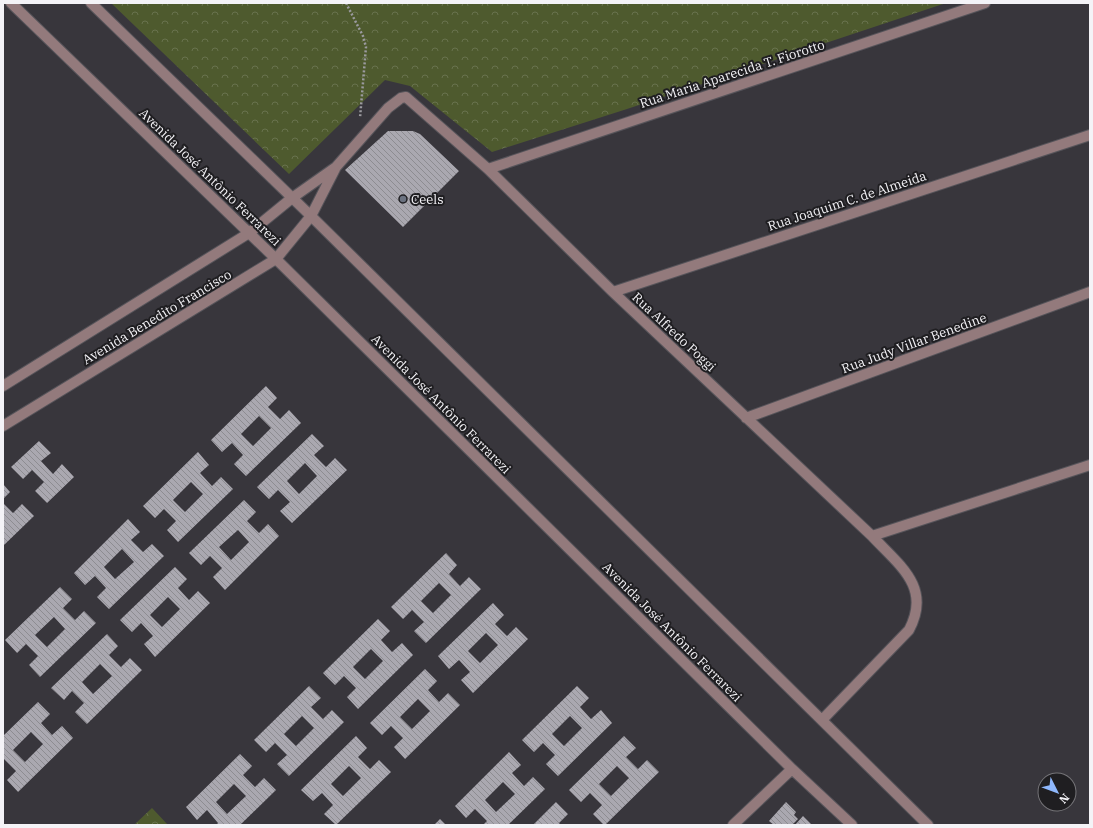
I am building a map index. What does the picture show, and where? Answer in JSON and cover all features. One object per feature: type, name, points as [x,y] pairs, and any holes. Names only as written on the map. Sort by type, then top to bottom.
[{"type":"street","name":"Avenida José Antônio Ferrarezi","points":[[11,3],[250,233],[792,769],[852,825]]},
{"type":"street","points":[[91,3],[311,216],[928,825]]},
{"type":"street","name":"Rua Maria Aparecida T. Fiorotto","points":[[488,169],[985,3]]},
{"type":"street","name":"Rua Alfredo Poggi","points":[[358,142],[388,108],[406,96],[488,169],[613,292],[872,536],[908,574],[917,598],[915,615],[909,630],[822,720]]},
{"type":"street","name":"Rua Joaquim C. de Almeida","points":[[613,292],[1090,135]]},
{"type":"street","points":[[336,167],[358,142]]},
{"type":"street","name":"Avenida Benedito Francisco","points":[[3,386],[250,233],[292,198],[336,167]]},
{"type":"street","name":"Avenida Benedito Francisco","points":[[3,426],[276,259],[311,216],[336,167]]},
{"type":"street","name":"Rua Judy Villar Benedine","points":[[746,418],[1090,292]]},
{"type":"street","points":[[872,536],[1090,465]]},
{"type":"street","points":[[733,825],[792,769]]},
{"type":"path","points":[[346,3],[363,36],[366,47],[358,142]]},
{"type":"green space","points":[[111,3],[946,3],[627,109],[492,152],[410,86],[385,80],[289,174]]},
{"type":"green space","points":[[152,808],[168,825],[134,825]]},
{"type":"building","name":"Ceels","points":[[388,131],[413,131],[420,134],[459,171],[403,227],[345,170]]},
{"type":"building","points":[[266,386],[277,398],[268,407],[280,419],[289,410],[301,423],[246,476],[234,464],[243,455],[232,443],[222,452],[211,440]],"holes":[[[259,416],[271,428],[253,446],[241,434]]]},
{"type":"building","points":[[312,434],[324,446],[314,455],[326,467],[335,458],[347,470],[292,523],[280,511],[290,502],[278,490],[269,499],[257,487]],"holes":[[[305,463],[317,476],[299,494],[287,481]]]},
{"type":"building","points":[[39,441],[51,453],[41,461],[53,474],[62,464],[74,477],[47,503],[35,491],[44,482],[32,470],[23,479],[11,467]]},
{"type":"building","points":[[198,452],[209,465],[200,473],[212,486],[221,477],[233,489],[178,542],[167,530],[176,521],[164,509],[155,518],[143,506]],"holes":[[[191,482],[203,494],[185,512],[173,500]]]},
{"type":"building","points":[[3,484],[10,492],[3,499]]},
{"type":"building","points":[[244,500],[256,512],[247,521],[259,533],[268,524],[279,536],[225,590],[213,577],[222,568],[210,556],[201,565],[189,553]],"holes":[[[238,530],[249,542],[231,560],[219,547]]]},
{"type":"building","points":[[3,503],[13,513],[22,504],[34,516],[3,546]]},
{"type":"building","points":[[128,519],[140,532],[131,540],[143,552],[152,544],[164,556],[109,609],[97,597],[106,588],[95,576],[85,585],[74,573]],"holes":[[[122,549],[134,562],[115,579],[104,567]]]},
{"type":"building","points":[[446,553],[457,565],[449,574],[460,586],[469,577],[481,589],[426,643],[414,631],[424,622],[412,610],[403,619],[391,607]],"holes":[[[439,583],[451,595],[433,613],[421,601]]]},
{"type":"building","points":[[175,567],[187,579],[178,588],[189,600],[198,591],[210,603],[155,657],[144,644],[153,636],[141,623],[132,632],[120,620]],"holes":[[[168,597],[180,609],[162,627],[150,615]]]},
{"type":"building","points":[[60,587],[72,599],[63,608],[75,620],[84,611],[96,623],[40,677],[29,665],[38,656],[26,644],[17,653],[5,640]],"holes":[[[54,617],[65,629],[47,647],[35,635]]]},
{"type":"building","points":[[493,603],[504,615],[495,624],[507,636],[516,627],[528,639],[473,693],[461,680],[470,672],[459,660],[449,669],[438,656]],"holes":[[[486,633],[498,645],[480,663],[468,651]]]},
{"type":"building","points":[[378,619],[390,631],[381,640],[392,652],[402,643],[413,655],[358,709],[347,697],[356,688],[344,676],[335,685],[323,673]],"holes":[[[371,649],[383,661],[365,679],[353,667]]]},
{"type":"building","points":[[107,634],[118,646],[109,655],[121,667],[130,658],[142,670],[87,724],[75,712],[84,703],[72,691],[64,700],[51,688]],"holes":[[[100,664],[112,676],[93,694],[82,682]]]},
{"type":"building","points":[[425,669],[437,681],[428,690],[439,702],[448,693],[460,705],[405,759],[394,747],[403,738],[391,726],[382,735],[370,723]],"holes":[[[418,699],[430,711],[412,729],[400,717]]]},
{"type":"building","points":[[309,686],[321,698],[311,707],[323,719],[332,710],[344,722],[289,776],[277,764],[287,755],[275,743],[266,752],[254,740]],"holes":[[[302,716],[314,728],[296,746],[284,734]]]},
{"type":"building","points":[[577,686],[589,698],[580,707],[591,719],[601,710],[612,723],[558,776],[546,764],[555,755],[543,743],[534,752],[522,740]],"holes":[[[570,716],[582,728],[564,746],[552,734]]]},
{"type":"building","points":[[38,702],[50,714],[41,723],[52,735],[62,726],[73,738],[18,792],[7,780],[16,771],[4,759],[3,760],[3,736]],"holes":[[[31,732],[43,744],[25,762],[13,750]]]},
{"type":"building","points":[[356,736],[367,748],[358,757],[370,769],[379,760],[391,772],[336,825],[324,814],[333,805],[322,793],[313,801],[301,790]],"holes":[[[349,766],[361,778],[343,796],[331,784]]]},
{"type":"building","points":[[624,736],[636,748],[626,757],[638,769],[647,760],[659,772],[605,825],[593,814],[602,805],[590,793],[581,802],[569,790]],"holes":[[[617,766],[629,778],[611,796],[599,784]]]},
{"type":"building","points":[[509,752],[521,765],[512,773],[524,786],[533,777],[545,789],[508,825],[483,825],[487,821],[475,809],[466,818],[455,806]],"holes":[[[503,782],[515,794],[496,812],[485,800]]]},
{"type":"building","points":[[240,754],[252,766],[243,775],[255,787],[264,778],[276,790],[240,825],[216,825],[218,823],[207,810],[197,820],[186,807]],"holes":[[[234,784],[246,796],[227,814],[216,802]]]},
{"type":"building","points":[[556,802],[568,814],[559,823],[561,825],[533,825]]},
{"type":"building","points":[[786,802],[796,812],[794,815],[798,819],[792,825],[774,825],[769,821]]},
{"type":"building","points":[[803,816],[812,825],[795,825]]},
{"type":"building","points":[[440,819],[446,825],[434,825]]},
{"type":"place","name":"Ceels","points":[[403,199]]}]
